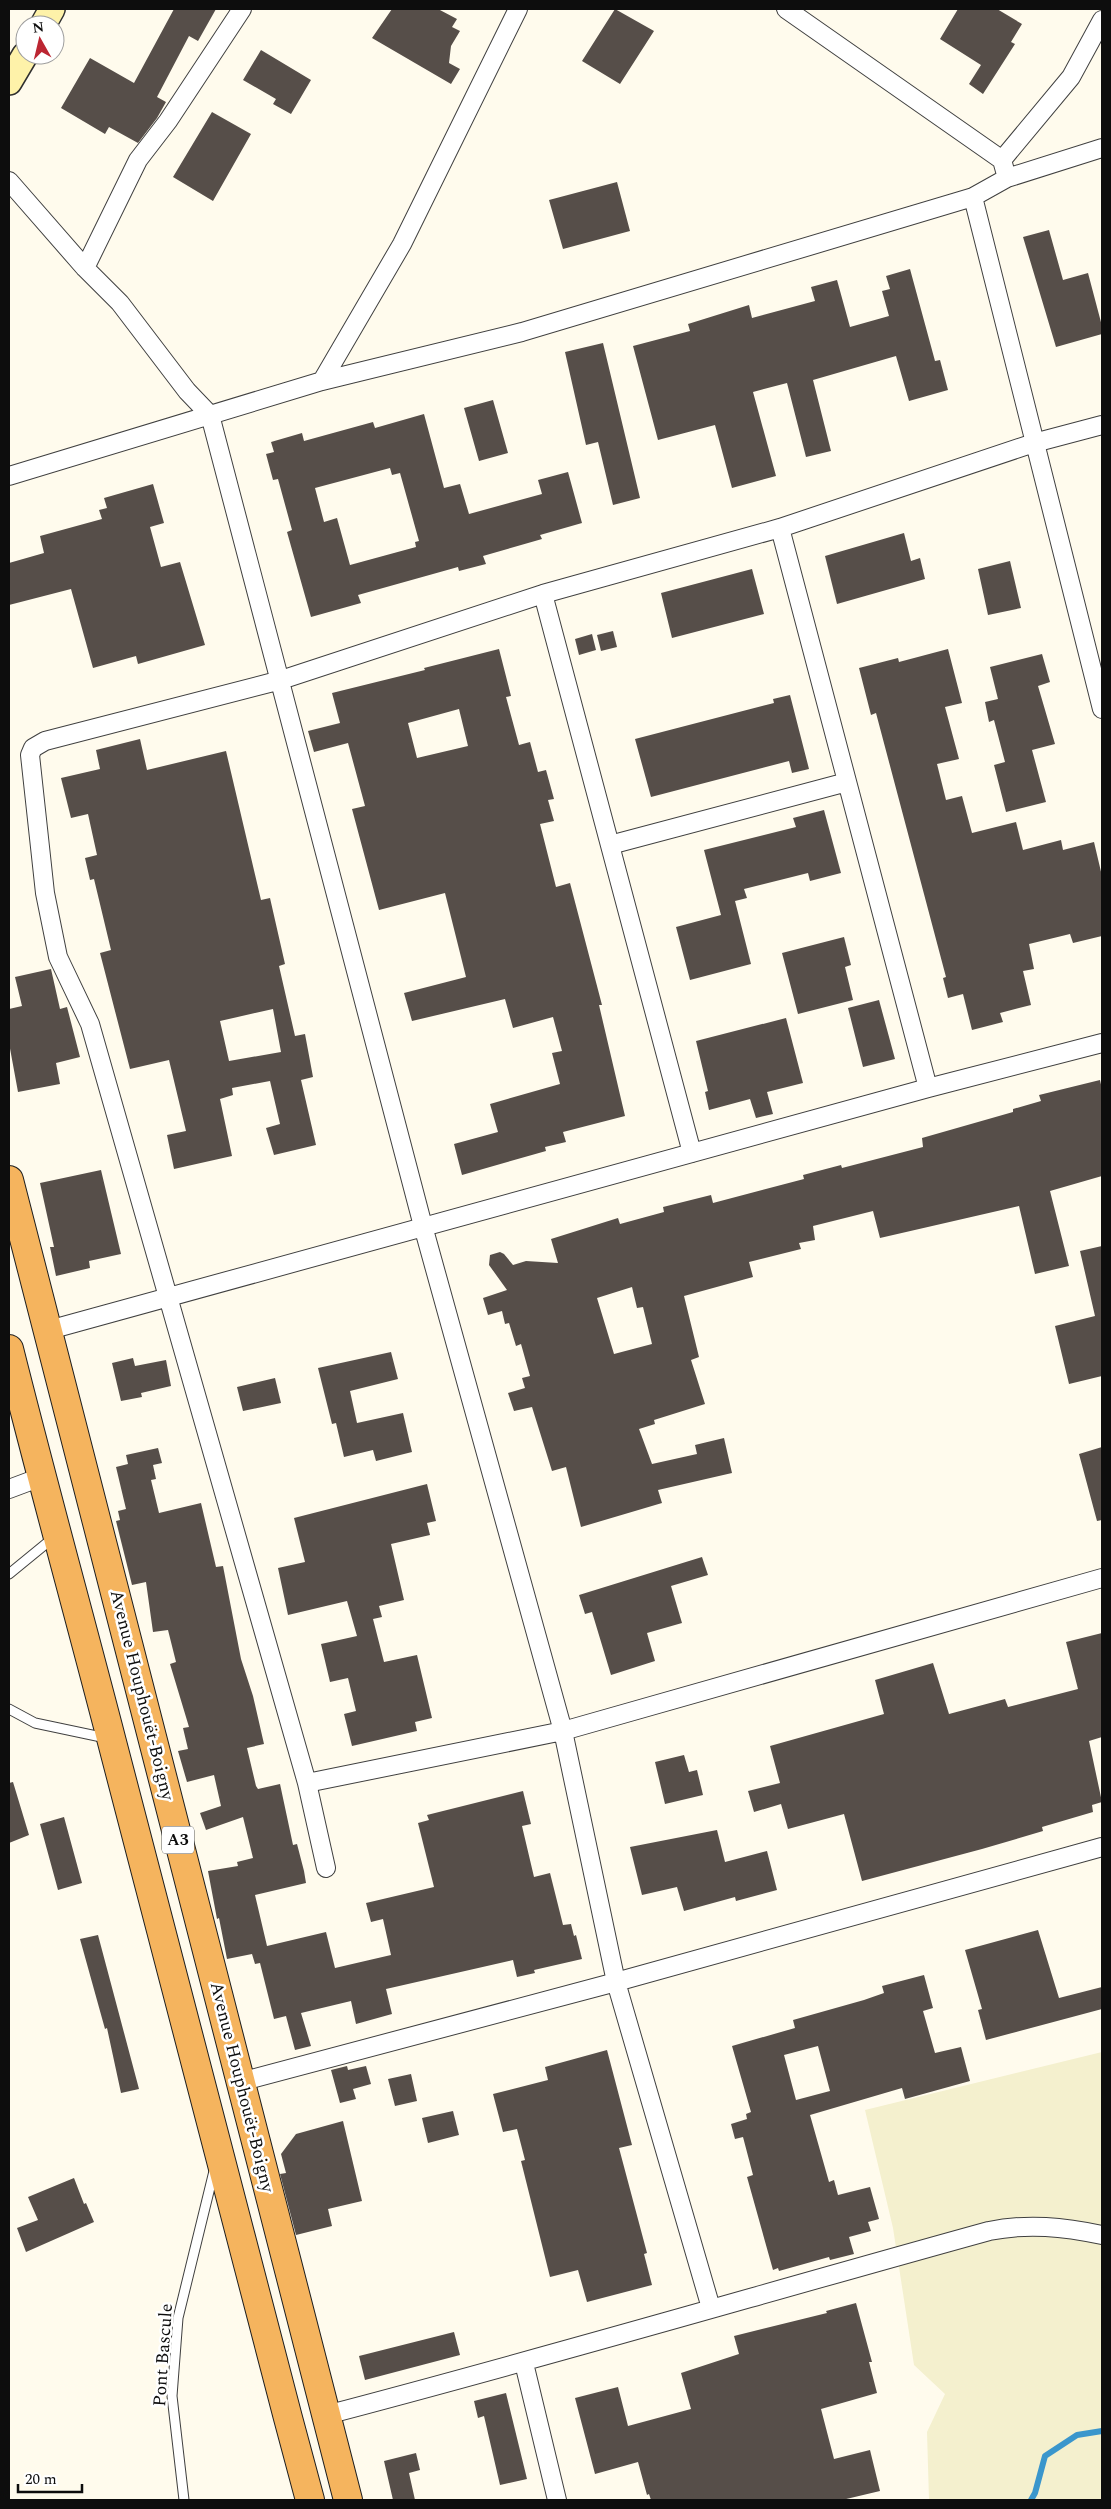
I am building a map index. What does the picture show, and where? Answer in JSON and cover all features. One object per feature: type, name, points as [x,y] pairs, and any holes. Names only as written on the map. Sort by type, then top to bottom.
[{"type":"highway","name":"Avenue Houphouët-Boigny","points":[[9,1180],[348,2500]]},
{"type":"highway","name":"A3","points":[[9,1350],[56,1536],[112,1740],[217,2156],[310,2500]]},
{"type":"main road","points":[[9,82],[19,65]]},
{"type":"street","points":[[85,268],[138,160],[168,120],[242,9]]},
{"type":"street","points":[[322,381],[402,244],[518,9]]},
{"type":"street","points":[[794,11],[1002,160],[1007,178]]},
{"type":"street","points":[[1002,160],[1072,77],[1102,20]]},
{"type":"street","points":[[9,476],[322,381],[522,332],[973,197],[1007,178],[1102,148]]},
{"type":"street","points":[[9,181],[85,268],[120,303],[188,391],[210,414],[423,1226],[563,1731],[616,1982],[711,2308]]},
{"type":"street","points":[[973,197],[1102,709]]},
{"type":"street","points":[[326,1868],[307,1783],[90,1024],[58,957],[44,893],[30,756],[33,748],[45,741],[281,680],[543,594],[780,528],[1034,443],[1102,425]]},
{"type":"street","points":[[780,528],[928,1088]]},
{"type":"street","points":[[543,594],[692,1153]]},
{"type":"street","points":[[610,844],[847,782]]},
{"type":"street","points":[[49,1330],[423,1226],[1102,1042]]},
{"type":"street","points":[[9,1489],[41,1477]]},
{"type":"street","points":[[307,1783],[563,1731],[1102,1578]]},
{"type":"street","points":[[240,2082],[616,1982],[1102,1847]]},
{"type":"street","points":[[326,2415],[524,2363],[711,2308],[1010,2227],[1069,2228],[1102,2235]]},
{"type":"street","points":[[524,2363],[557,2500]]},
{"type":"lane","points":[[9,1574],[56,1536]]},
{"type":"lane","points":[[9,1709],[35,1724],[112,1740]]},
{"type":"lane","name":"Pont Bascule","points":[[184,2500],[172,2396],[178,2318],[217,2156]]},
{"type":"shaded area","points":[[1102,2052],[1102,2500],[929,2500],[927,2432],[945,2394],[914,2365],[893,2228],[865,2110]]},
{"type":"building","points":[[174,9],[216,9],[198,41],[189,36],[157,97],[166,102],[157,118],[138,143],[109,127],[105,134],[61,108],[90,58],[134,83]]},
{"type":"building","points":[[392,9],[438,9],[457,19],[452,27],[460,31],[451,46],[449,63],[460,69],[451,84],[372,38]]},
{"type":"building","points":[[615,9],[654,31],[620,84],[582,61]]},
{"type":"building","points":[[958,9],[997,9],[1022,24],[1011,42],[1015,44],[983,94],[969,84],[981,65],[940,39]]},
{"type":"building","points":[[261,50],[311,80],[291,114],[273,104],[276,99],[243,80]]},
{"type":"building","points":[[212,112],[251,134],[213,201],[173,177]]},
{"type":"building","points":[[617,182],[630,231],[563,249],[549,200]]},
{"type":"building","points":[[1049,230],[1063,280],[1088,273],[1102,326],[1102,334],[1056,347],[1023,237]]},
{"type":"building","points":[[910,269],[935,361],[940,360],[948,390],[909,401],[896,356],[813,380],[831,451],[806,457],[787,383],[753,392],[776,476],[732,488],[715,425],[658,440],[633,346],[690,331],[688,324],[749,305],[752,318],[815,301],[811,287],[837,280],[850,327],[889,316],[882,291],[890,289],[886,276]]},
{"type":"building","points":[[603,343],[640,498],[613,505],[598,442],[586,445],[565,352]]},
{"type":"building","points":[[493,400],[508,453],[479,461],[464,408]]},
{"type":"building","points":[[424,414],[444,488],[460,484],[469,514],[542,494],[538,480],[568,472],[582,523],[540,535],[542,539],[483,556],[486,564],[459,571],[458,567],[358,595],[361,603],[311,617],[287,532],[292,530],[278,479],[273,480],[266,454],[274,452],[271,442],[302,433],[304,441],[373,422],[375,428]],"holes":[[[390,468],[392,475],[400,473],[419,541],[415,542],[416,547],[350,565],[337,518],[324,522],[315,488]]]},
{"type":"building","points":[[153,484],[164,523],[150,527],[161,567],[180,562],[205,645],[138,664],[136,656],[93,668],[71,589],[9,605],[9,563],[44,553],[40,536],[102,519],[99,510],[107,508],[104,498]]},
{"type":"building","points":[[904,533],[911,561],[920,558],[925,579],[837,604],[825,556]]},
{"type":"building","points":[[1010,561],[1021,608],[988,615],[978,569]]},
{"type":"building","points":[[752,569],[764,614],[672,638],[661,593]]},
{"type":"building","points":[[613,631],[617,647],[601,651],[597,635]]},
{"type":"building","points":[[592,634],[596,650],[579,655],[575,639]]},
{"type":"building","points":[[499,649],[511,696],[506,697],[519,745],[530,742],[538,772],[546,770],[554,799],[548,800],[554,821],[540,824],[556,887],[570,883],[602,1005],[599,1005],[625,1116],[563,1132],[566,1142],[545,1147],[546,1151],[462,1175],[454,1144],[498,1132],[490,1104],[560,1084],[552,1053],[562,1051],[553,1017],[513,1028],[505,999],[412,1021],[404,993],[466,977],[445,893],[379,910],[352,809],[365,806],[348,743],[314,752],[308,731],[340,723],[332,693],[425,670],[424,668]],"holes":[[[459,709],[468,746],[417,758],[408,723]]]},
{"type":"building","points":[[948,649],[962,703],[945,707],[959,759],[937,764],[946,800],[962,796],[972,833],[1016,822],[1023,850],[1061,840],[1063,850],[1094,842],[1102,876],[1102,936],[1073,943],[1070,934],[1029,944],[1034,969],[1023,971],[1031,1005],[1000,1013],[1003,1022],[972,1030],[963,994],[948,998],[943,978],[946,977],[876,713],[871,715],[859,668],[898,658],[899,662]]},
{"type":"building","points":[[1042,654],[1050,682],[1038,686],[1055,744],[1032,750],[1046,802],[1006,812],[994,765],[1005,762],[994,720],[989,722],[985,702],[998,699],[990,667]]},
{"type":"building","points":[[790,695],[809,769],[792,773],[789,761],[651,797],[635,739],[774,703],[773,699]]},
{"type":"building","points":[[140,739],[147,770],[226,751],[261,900],[270,898],[285,964],[279,966],[295,1036],[305,1034],[313,1077],[301,1080],[316,1145],[274,1155],[266,1128],[280,1124],[270,1081],[232,1088],[233,1095],[220,1099],[232,1156],[174,1169],[167,1135],[186,1131],[169,1060],[130,1069],[100,953],[111,950],[94,879],[90,880],[85,858],[97,855],[88,814],[71,818],[61,778],[100,769],[96,750]],"holes":[[[273,1009],[281,1052],[229,1061],[220,1021]]]},
{"type":"building","points":[[824,810],[841,873],[810,881],[808,873],[744,889],[747,898],[735,901],[751,964],[690,980],[676,927],[721,915],[704,850],[796,827],[793,818]]},
{"type":"building","points":[[844,937],[851,965],[845,967],[853,1000],[798,1014],[782,953]]},
{"type":"building","points":[[51,969],[60,1009],[67,1007],[80,1057],[56,1063],[60,1084],[18,1092],[9,1043],[9,1009],[22,1006],[15,977]]},
{"type":"building","points":[[879,1000],[895,1059],[863,1067],[848,1008]]},
{"type":"building","points":[[786,1018],[803,1083],[767,1092],[773,1114],[756,1118],[750,1099],[709,1110],[705,1092],[708,1091],[696,1041]]},
{"type":"building","points":[[1100,1080],[1102,1089],[1102,1176],[1050,1191],[1069,1266],[1035,1274],[1019,1206],[880,1238],[873,1211],[813,1226],[815,1240],[799,1243],[801,1249],[749,1262],[753,1277],[684,1296],[699,1357],[691,1360],[705,1404],[654,1420],[655,1424],[639,1429],[652,1464],[697,1454],[695,1445],[724,1438],[732,1473],[658,1490],[662,1503],[581,1527],[566,1467],[552,1471],[532,1407],[514,1411],[508,1393],[525,1388],[522,1378],[530,1376],[521,1344],[516,1346],[509,1323],[505,1324],[502,1311],[488,1315],[483,1298],[507,1290],[489,1265],[490,1255],[500,1252],[513,1265],[526,1261],[558,1263],[551,1239],[618,1218],[620,1224],[664,1212],[663,1207],[711,1195],[713,1203],[804,1179],[803,1175],[841,1165],[842,1168],[923,1147],[922,1138],[1013,1112],[1013,1109],[1041,1101],[1039,1095]],"holes":[[[632,1287],[637,1308],[643,1307],[652,1344],[614,1354],[597,1298]]]},
{"type":"building","points":[[101,1170],[121,1254],[89,1261],[90,1268],[56,1276],[50,1247],[54,1247],[40,1183]]},
{"type":"building","points":[[1102,1246],[1102,1376],[1069,1384],[1055,1326],[1095,1316],[1080,1251]]},
{"type":"building","points":[[391,1352],[398,1379],[350,1391],[357,1423],[403,1413],[412,1452],[376,1461],[373,1450],[344,1457],[336,1423],[332,1424],[318,1368]]},
{"type":"building","points":[[133,1358],[135,1366],[166,1360],[171,1386],[141,1393],[142,1397],[121,1401],[112,1363]]},
{"type":"building","points":[[275,1378],[281,1403],[243,1411],[237,1387]]},
{"type":"building","points":[[1102,1447],[1102,1520],[1097,1521],[1079,1454]]},
{"type":"building","points":[[158,1448],[162,1463],[153,1465],[156,1479],[151,1480],[159,1513],[201,1503],[216,1567],[223,1566],[241,1659],[253,1696],[264,1744],[247,1748],[256,1786],[258,1789],[280,1784],[293,1845],[297,1844],[304,1871],[306,1883],[255,1895],[267,1946],[326,1932],[335,1968],[391,1955],[383,1919],[371,1922],[366,1903],[434,1887],[418,1823],[429,1820],[427,1815],[523,1791],[531,1824],[522,1826],[534,1877],[550,1873],[563,1925],[571,1924],[582,1959],[534,1970],[535,1973],[517,1977],[513,1960],[386,1989],[392,2014],[356,2024],[351,2001],[301,2013],[311,2046],[295,2050],[286,2016],[274,2019],[260,1963],[255,1964],[252,1954],[227,1959],[208,1871],[238,1866],[237,1862],[253,1858],[243,1817],[206,1830],[200,1813],[221,1806],[214,1775],[187,1782],[178,1751],[188,1749],[183,1728],[189,1727],[170,1664],[176,1662],[168,1630],[153,1632],[146,1582],[132,1585],[116,1521],[120,1520],[118,1511],[126,1509],[116,1467],[128,1464],[126,1455]]},
{"type":"building","points":[[427,1484],[436,1521],[427,1523],[430,1535],[391,1544],[404,1600],[379,1606],[382,1617],[373,1619],[384,1662],[417,1655],[432,1718],[415,1722],[417,1731],[352,1746],[344,1714],[356,1711],[348,1678],[330,1682],[321,1644],[357,1636],[347,1601],[288,1615],[278,1568],[305,1562],[294,1518]]},
{"type":"building","points":[[702,1557],[708,1575],[671,1586],[682,1623],[647,1633],[655,1661],[611,1675],[592,1612],[585,1614],[579,1595]]},
{"type":"building","points":[[1102,1633],[1102,1737],[1089,1741],[1102,1802],[1092,1805],[1093,1812],[1042,1827],[1043,1831],[862,1881],[844,1814],[788,1829],[781,1804],[754,1812],[748,1791],[780,1783],[770,1746],[884,1714],[875,1680],[933,1663],[949,1714],[1005,1699],[1008,1707],[1078,1689],[1066,1642]]},
{"type":"building","points":[[684,1755],[689,1772],[697,1770],[703,1795],[665,1804],[655,1762]]},
{"type":"building","points":[[13,1782],[29,1835],[9,1843],[9,1783]]},
{"type":"building","points":[[64,1817],[82,1883],[58,1890],[40,1824]]},
{"type":"building","points":[[717,1830],[725,1862],[767,1851],[777,1890],[736,1901],[735,1897],[684,1911],[677,1887],[642,1895],[630,1847]]},
{"type":"building","points":[[1038,1930],[1059,1998],[1102,1987],[1102,2009],[986,2040],[978,2010],[982,2009],[965,1950]]},
{"type":"building","points":[[98,1935],[139,2089],[121,2093],[107,2028],[105,2029],[80,1939]]},
{"type":"building","points":[[924,1975],[933,2008],[923,2011],[935,2053],[961,2047],[970,2081],[905,2099],[902,2088],[810,2115],[829,2182],[834,2180],[838,2195],[870,2187],[879,2219],[868,2222],[871,2231],[849,2237],[854,2254],[830,2260],[829,2257],[779,2271],[778,2268],[773,2270],[747,2177],[753,2175],[743,2137],[735,2139],[731,2124],[747,2119],[746,2114],[751,2112],[732,2046],[795,2028],[793,2020],[884,1993],[882,1986]],"holes":[[[818,2046],[830,2091],[796,2100],[784,2055]]]},
{"type":"building","points":[[607,2050],[632,2145],[619,2148],[647,2253],[644,2254],[652,2285],[587,2302],[578,2270],[550,2277],[521,2161],[525,2160],[517,2129],[503,2132],[493,2094],[548,2080],[545,2067]]},
{"type":"building","points":[[347,2066],[348,2070],[366,2066],[371,2084],[353,2089],[356,2099],[340,2103],[331,2070]]},
{"type":"building","points":[[411,2074],[417,2101],[395,2106],[388,2079]]},
{"type":"building","points":[[453,2111],[459,2135],[428,2143],[422,2118]]},
{"type":"building","points":[[343,2121],[362,2201],[328,2209],[332,2226],[296,2235],[280,2174],[286,2173],[281,2154],[296,2134]]},
{"type":"building","points":[[74,2178],[84,2204],[86,2203],[94,2222],[26,2252],[17,2228],[38,2220],[28,2197]]},
{"type":"building","points":[[856,2303],[872,2362],[869,2362],[877,2393],[821,2409],[834,2459],[870,2450],[880,2491],[842,2500],[651,2500],[649,2494],[647,2495],[638,2462],[595,2474],[575,2398],[618,2387],[628,2426],[691,2409],[681,2373],[739,2354],[734,2336],[827,2313],[826,2311]]},
{"type":"building","points":[[454,2332],[460,2355],[365,2380],[359,2356]]},
{"type":"building","points":[[506,2393],[527,2479],[500,2485],[484,2416],[478,2418],[474,2401]]},
{"type":"building","points":[[416,2453],[420,2470],[409,2473],[415,2500],[393,2500],[384,2461]]},
{"type":"waterway","points":[[1031,2500],[1035,2493],[1045,2456],[1077,2435],[1102,2431]]}]
